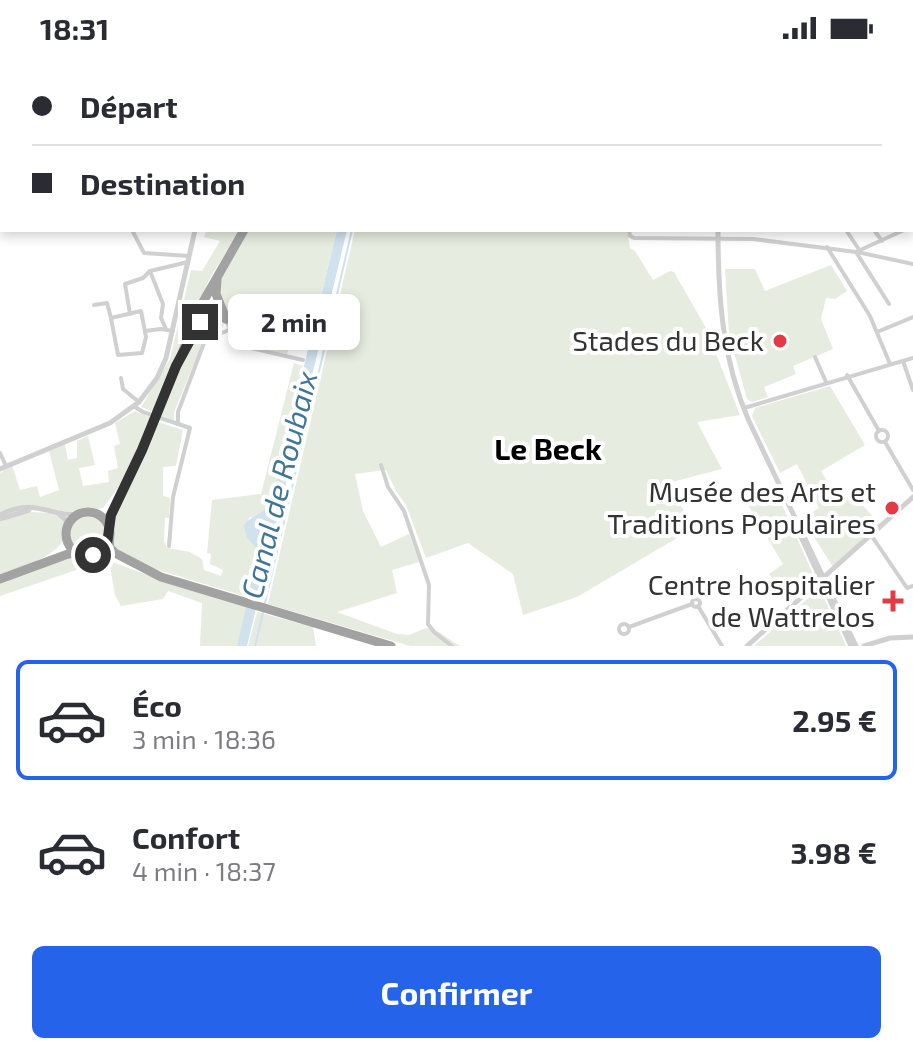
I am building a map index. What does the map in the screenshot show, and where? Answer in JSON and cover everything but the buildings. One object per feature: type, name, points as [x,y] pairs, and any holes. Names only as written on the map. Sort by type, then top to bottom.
[{"type":"highway","points":[[161,577],[110,548],[110,517],[154,423],[203,302],[222,263],[243,232]]},
{"type":"highway","points":[[222,263],[216,289],[226,319]]},
{"type":"highway","points":[[176,366],[202,319],[215,313],[226,319]]},
{"type":"highway","points":[[0,578],[50,557],[64,547],[71,521],[80,514],[95,514],[107,509],[131,474]]},
{"type":"highway","points":[[95,514],[104,519],[109,528]]},
{"type":"highway","points":[[67,533],[71,549],[80,554]]},
{"type":"highway","points":[[96,554],[104,549],[109,540]]},
{"type":"highway","points":[[0,578],[65,555],[96,554],[161,577],[391,646]]},
{"type":"street","points":[[133,232],[144,253],[189,259]]},
{"type":"street","points":[[0,453],[3,467],[104,426],[137,405],[163,367],[169,330],[195,232]]},
{"type":"street","points":[[630,232],[631,237],[637,239],[756,239],[827,247],[913,264]]},
{"type":"street","points":[[718,232],[722,326],[731,370],[744,408],[853,646]]},
{"type":"street","points":[[847,232],[889,304]]},
{"type":"street","points":[[875,232],[882,241]]},
{"type":"street","points":[[858,252],[900,232]]},
{"type":"street","points":[[827,247],[870,316],[890,364]]},
{"type":"street","points":[[130,314],[125,284],[143,278],[150,271],[189,259]]},
{"type":"street","points":[[150,271],[163,304],[161,318],[169,330]]},
{"type":"street","points":[[94,305],[107,303],[118,355],[142,353],[145,331],[141,311],[111,318]]},
{"type":"street","points":[[877,332],[913,317]]},
{"type":"street","points":[[226,319],[242,346],[303,360]]},
{"type":"street","points":[[178,424],[178,412],[205,341],[231,329]]},
{"type":"street","points":[[145,331],[169,330]]},
{"type":"street","points":[[815,357],[826,382]]},
{"type":"street","points":[[744,408],[847,375],[913,358]]},
{"type":"street","points":[[903,361],[913,390]]},
{"type":"street","points":[[847,375],[879,431],[887,433],[885,442],[913,490]]},
{"type":"street","points":[[121,378],[123,389],[137,405],[190,428],[172,503],[169,546]]},
{"type":"street","points":[[381,465],[388,487],[404,511],[429,585],[428,624],[452,646]]},
{"type":"street","points":[[747,646],[913,497]]},
{"type":"street","points":[[0,517],[15,509],[34,507],[80,514]]},
{"type":"street","points":[[0,517],[25,511],[46,511],[67,521],[67,533]]},
{"type":"street","points":[[871,535],[907,588],[913,586]]},
{"type":"street","points":[[629,627],[692,604],[697,598],[700,601],[698,606],[722,646]]},
{"type":"street","points":[[864,646],[894,638],[913,637]]},
{"type":"shaded area","points":[[206,232],[238,232],[209,280],[154,412],[141,407],[170,359],[191,270],[202,271],[220,241],[204,237]]},
{"type":"shaded area","points":[[248,232],[337,232],[309,344],[291,340],[287,354],[251,347],[238,339],[220,293],[220,283],[228,261]]},
{"type":"shaded area","points":[[355,232],[627,232],[630,248],[653,280],[674,272],[706,328],[740,415],[697,422],[722,469],[672,482],[694,528],[577,597],[523,615],[513,574],[468,543],[426,558],[406,505],[386,470],[355,474],[363,511],[381,547],[409,534],[419,562],[392,570],[397,593],[337,612],[397,634],[409,635],[426,628],[437,631],[460,646],[410,646],[268,604]]},
{"type":"shaded area","name":"Stades du Beck","points":[[831,265],[847,291],[835,299],[826,298],[821,319],[833,349],[793,366],[796,374],[764,387],[768,397],[752,402],[747,399],[729,334],[725,269],[755,269],[765,291]]},
{"type":"shaded area","points":[[214,315],[224,322],[223,327],[203,342],[174,412],[174,420],[160,415],[197,332]]},
{"type":"shaded area","points":[[294,363],[303,366],[271,502],[267,510],[249,518],[247,538],[259,551],[251,588],[246,587],[244,596],[145,566],[113,547],[114,518],[158,422],[183,430],[176,466],[163,467],[163,496],[170,498],[164,541],[167,548],[190,552],[202,559],[204,570],[221,576],[223,570],[210,564],[211,554],[207,553],[212,500],[261,494]]},
{"type":"shaded area","points":[[830,386],[865,445],[821,471],[840,503],[854,496],[880,524],[833,567],[802,518],[819,508],[797,464],[780,473],[752,416],[755,408]]},
{"type":"shaded area","points":[[135,411],[152,418],[128,474],[103,508],[72,513],[40,506],[22,506],[0,514],[0,473],[12,465],[20,490],[37,486],[40,497],[59,490],[49,451],[65,444],[68,460],[77,458],[77,441],[88,436],[95,465],[79,468],[83,486],[109,482],[108,471],[118,468],[114,446],[120,444],[115,423]]},
{"type":"shaded area","points":[[773,485],[814,576],[812,585],[792,601],[769,574],[783,564],[745,500]]},
{"type":"shaded area","points":[[27,512],[52,513],[62,517],[66,529],[64,539],[47,555],[0,574],[0,522]]},
{"type":"shaded area","points":[[88,515],[102,520],[107,534],[102,548],[88,553],[74,548],[69,534],[74,520]]},
{"type":"shaded area","points":[[99,557],[177,586],[247,606],[237,646],[200,646],[202,603],[168,591],[163,599],[121,606],[115,595],[110,566],[82,568],[0,596],[0,581],[64,559]]},
{"type":"shaded area","points":[[814,593],[822,594],[846,646],[754,646]]},
{"type":"shaded area","points":[[257,612],[313,627],[316,646],[248,646]]},
{"type":"water","name":"Canal de Roubaix","points":[[337,232],[347,232],[247,646],[237,646],[259,551],[247,538],[244,526],[271,502]]},
{"type":"waterway","name":"Canal de Roubaix","points":[[265,603],[352,232]]},
{"type":"waterway","name":"Canal de Roubaix","points":[[255,646],[263,613]]},
{"type":"place","name":"Stades du Beck","points":[[780,341]]},
{"type":"place","name":"Musée des Arts et Traditions Populaires","points":[[892,508]]},
{"type":"place","name":"Centre hospitalier de Wattrelos","points":[[893,601]]},
{"type":"district","name":"Le Beck","points":[[548,450]]},
{"type":"route","points":[[93,555],[107,544],[111,515],[142,450],[176,366],[200,322]]}]
